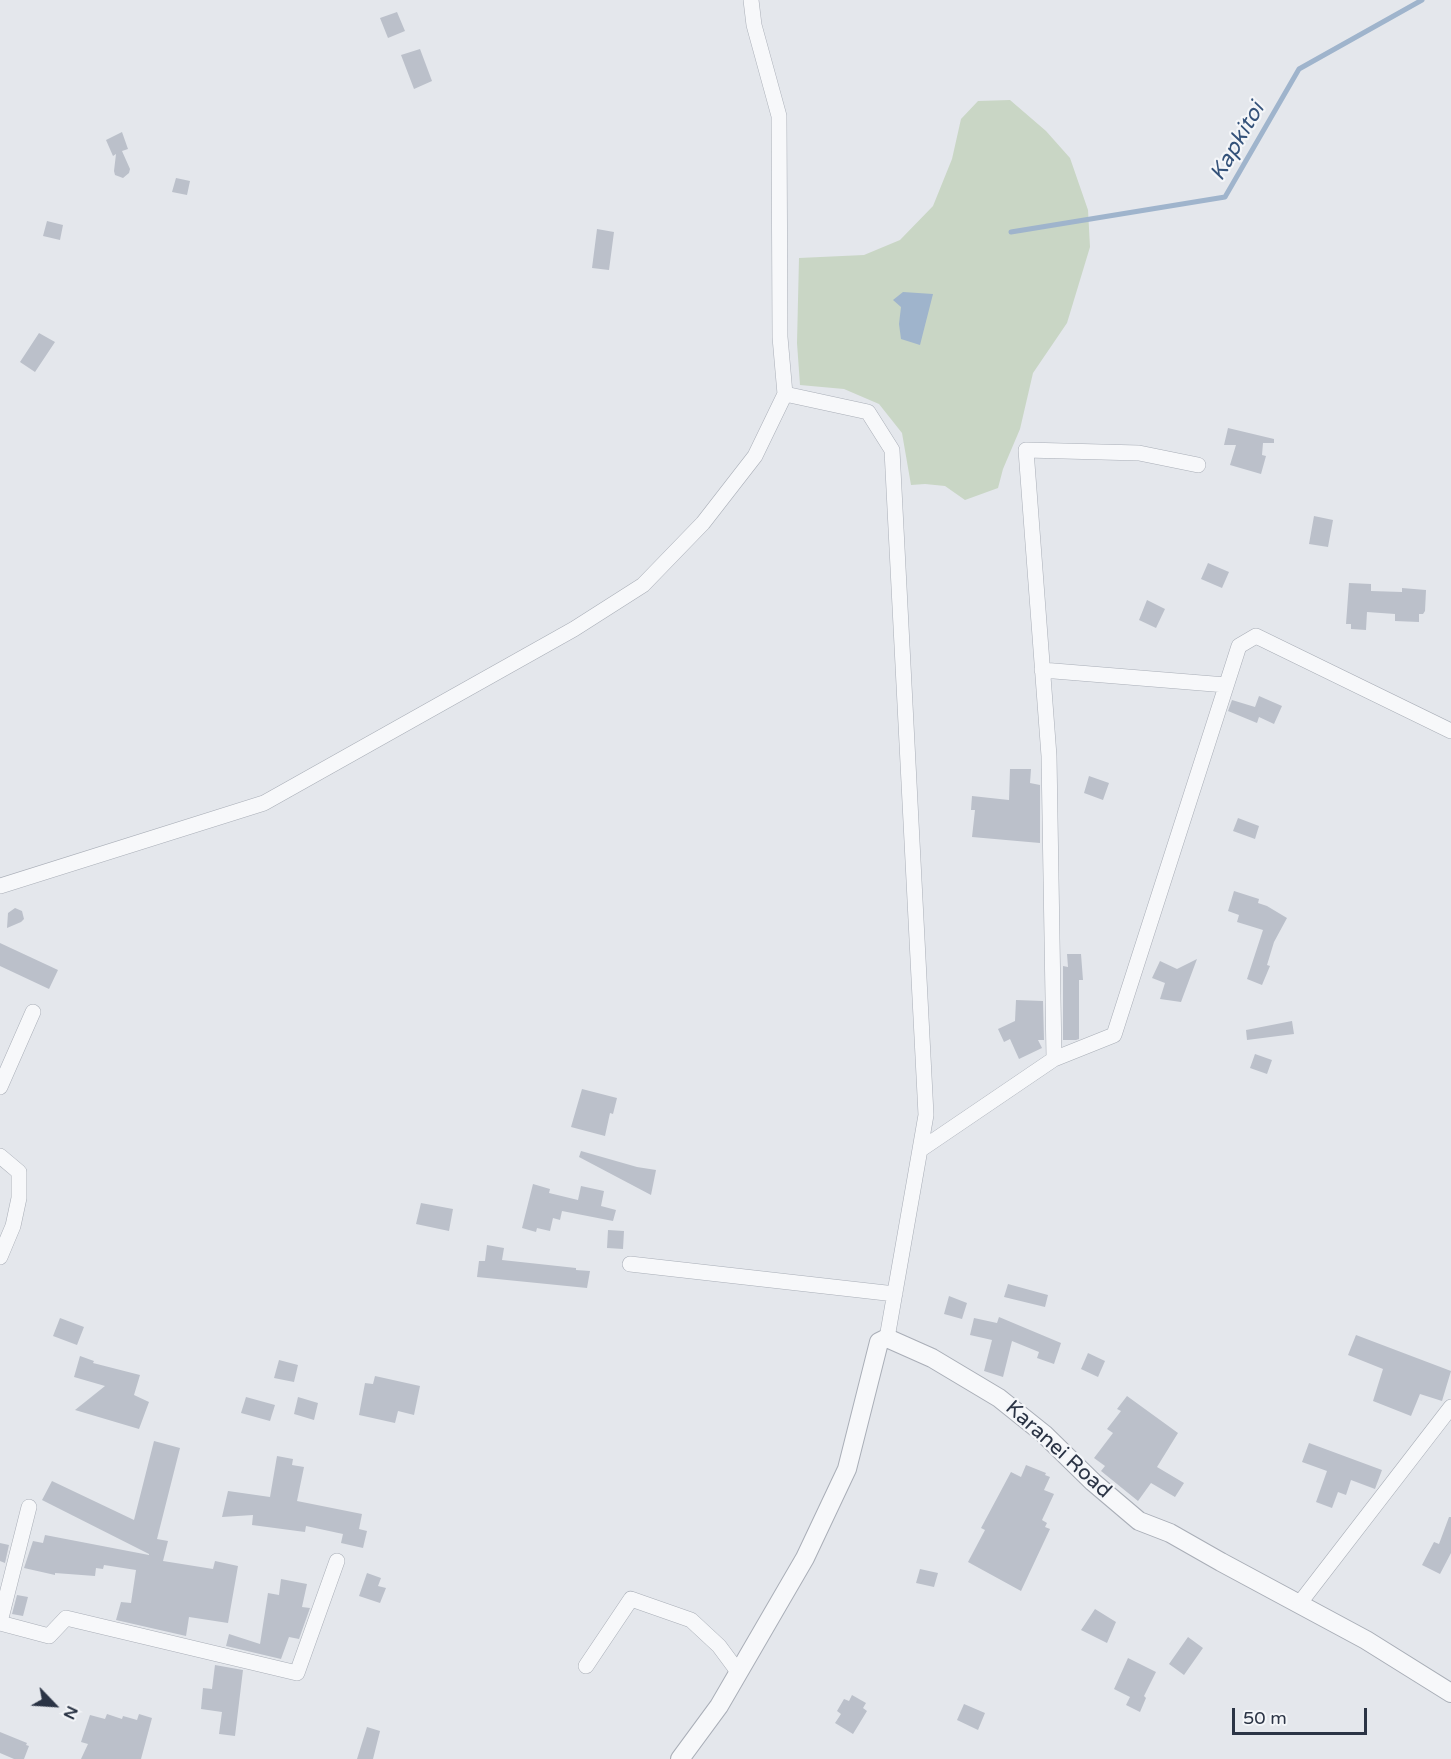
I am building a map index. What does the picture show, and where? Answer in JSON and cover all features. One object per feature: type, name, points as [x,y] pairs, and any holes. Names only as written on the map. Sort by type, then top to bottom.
[{"type":"street","points":[[0,886],[264,803],[574,629],[644,585],[703,523],[755,456],[785,394],[780,337],[779,117],[754,25],[751,0]]},
{"type":"street","points":[[680,1759],[719,1706],[739,1673],[805,1558],[847,1469],[879,1342],[887,1338],[926,1115],[892,450],[868,412],[785,394]]},
{"type":"street","points":[[1054,1059],[1049,756],[1026,450],[1139,453],[1198,465]]},
{"type":"street","points":[[920,1150],[1054,1059],[1114,1035],[1239,646],[1256,636],[1451,730]]},
{"type":"street","points":[[1042,670],[1226,685]]},
{"type":"street","points":[[0,1087],[33,1012]]},
{"type":"street","points":[[0,1156],[19,1172],[19,1198],[13,1226],[0,1257]]},
{"type":"street","points":[[630,1264],[895,1294]]},
{"type":"street","name":"Karanei Road","points":[[887,1338],[932,1358],[999,1398],[1044,1434],[1093,1482],[1138,1521],[1170,1533],[1366,1640],[1451,1693]]},
{"type":"street","points":[[1299,1604],[1451,1407]]},
{"type":"street","points":[[29,1507],[0,1622],[49,1636],[66,1618],[297,1673],[337,1561]]},
{"type":"street","points":[[586,1666],[631,1599],[691,1620],[720,1646],[739,1673]]},
{"type":"green space","points":[[1010,100],[1046,131],[1070,158],[1088,210],[1090,247],[1067,323],[1033,373],[1020,429],[1003,469],[998,488],[965,500],[945,486],[911,485],[902,433],[879,404],[844,389],[800,385],[797,343],[799,258],[864,255],[900,240],[933,206],[952,159],[961,119],[978,101]]},
{"type":"water","points":[[903,292],[933,294],[920,345],[901,339],[899,324],[901,307],[893,300]]},
{"type":"building","points":[[397,12],[405,31],[388,38],[380,18]]},
{"type":"building","points":[[420,49],[432,81],[414,89],[401,55]]},
{"type":"building","points":[[122,132],[128,149],[122,151],[130,169],[123,178],[115,175],[116,154],[113,156],[106,140]]},
{"type":"building","points":[[176,178],[190,181],[187,195],[172,192]]},
{"type":"building","points":[[47,221],[63,225],[60,240],[43,236]]},
{"type":"building","points":[[597,229],[614,232],[609,270],[592,268]]},
{"type":"building","points":[[39,333],[55,342],[35,372],[20,362]]},
{"type":"building","points":[[1228,428],[1274,439],[1274,443],[1263,443],[1262,455],[1266,456],[1261,474],[1230,465],[1236,445],[1224,445]]},
{"type":"building","points":[[1314,516],[1333,520],[1328,547],[1309,544]]},
{"type":"building","points":[[1208,563],[1229,572],[1222,588],[1201,579]]},
{"type":"building","points":[[1349,583],[1371,584],[1371,591],[1402,592],[1402,588],[1426,590],[1425,611],[1419,614],[1419,622],[1395,621],[1395,614],[1367,612],[1366,630],[1351,629],[1351,624],[1346,624]]},
{"type":"building","points":[[1147,600],[1165,609],[1156,628],[1139,620]]},
{"type":"building","points":[[1259,696],[1282,706],[1274,724],[1259,717],[1257,723],[1228,711],[1232,700],[1255,707]]},
{"type":"building","points":[[1010,769],[1031,769],[1030,783],[1040,785],[1040,843],[972,837],[975,810],[971,810],[972,796],[1009,800]]},
{"type":"building","points":[[1089,776],[1109,783],[1103,800],[1084,793]]},
{"type":"building","points":[[1238,818],[1259,826],[1255,839],[1233,831]]},
{"type":"building","points":[[1234,891],[1259,899],[1258,903],[1287,918],[1274,942],[1267,965],[1270,966],[1262,985],[1247,979],[1263,930],[1237,922],[1239,915],[1228,911]]},
{"type":"building","points":[[15,908],[22,911],[24,919],[7,928],[8,913]]},
{"type":"building","points":[[0,943],[58,970],[49,989],[0,966]]},
{"type":"building","points":[[1067,954],[1081,954],[1083,980],[1079,980],[1079,1039],[1076,1040],[1063,1040],[1063,966],[1068,967]]},
{"type":"building","points":[[1197,959],[1181,1002],[1160,999],[1165,983],[1152,978],[1160,961],[1177,969]]},
{"type":"building","points":[[1016,1000],[1043,1001],[1044,1040],[1038,1040],[1042,1048],[1019,1059],[1010,1039],[1004,1042],[998,1029],[1015,1021]]},
{"type":"building","points":[[1292,1021],[1294,1034],[1247,1040],[1246,1030]]},
{"type":"building","points":[[1255,1054],[1272,1060],[1267,1074],[1250,1068]]},
{"type":"building","points":[[582,1089],[617,1098],[613,1114],[610,1113],[605,1136],[571,1127]]},
{"type":"building","points":[[581,1151],[656,1170],[651,1195],[579,1157]]},
{"type":"building","points":[[533,1184],[550,1189],[549,1193],[578,1200],[581,1186],[604,1191],[601,1206],[616,1210],[613,1221],[562,1211],[560,1220],[553,1218],[550,1231],[537,1228],[536,1232],[522,1228]]},
{"type":"building","points":[[421,1203],[453,1209],[449,1231],[416,1224]]},
{"type":"building","points":[[608,1230],[624,1231],[623,1249],[607,1248]]},
{"type":"building","points":[[487,1245],[504,1248],[502,1260],[590,1271],[587,1288],[477,1277],[479,1261],[485,1261]]},
{"type":"building","points":[[1008,1284],[1048,1295],[1045,1307],[1004,1297]]},
{"type":"building","points":[[949,1296],[967,1303],[962,1319],[944,1314]]},
{"type":"building","points":[[999,1317],[1061,1343],[1054,1364],[1037,1358],[1039,1352],[1012,1341],[1003,1377],[984,1371],[992,1340],[970,1335],[974,1318],[997,1323]]},
{"type":"building","points":[[60,1318],[84,1327],[77,1345],[53,1336]]},
{"type":"building","points":[[1356,1335],[1451,1371],[1442,1401],[1420,1394],[1411,1416],[1373,1401],[1383,1369],[1348,1355]]},
{"type":"building","points":[[1088,1353],[1105,1361],[1098,1377],[1081,1369]]},
{"type":"building","points":[[80,1356],[94,1361],[93,1363],[140,1375],[134,1395],[149,1402],[139,1429],[75,1410],[105,1386],[74,1377]]},
{"type":"building","points":[[279,1360],[298,1365],[294,1382],[274,1378]]},
{"type":"building","points":[[375,1376],[420,1386],[414,1415],[398,1411],[395,1423],[359,1415],[365,1383],[373,1384]]},
{"type":"building","points":[[1127,1396],[1178,1433],[1157,1467],[1184,1483],[1175,1497],[1151,1483],[1138,1501],[1101,1471],[1105,1466],[1094,1458],[1113,1433],[1107,1429],[1121,1411],[1117,1409]]},
{"type":"building","points":[[246,1397],[275,1405],[270,1421],[241,1413]]},
{"type":"building","points":[[298,1397],[318,1403],[314,1420],[294,1414]]},
{"type":"building","points":[[154,1441],[180,1448],[157,1539],[168,1541],[163,1561],[213,1569],[215,1561],[238,1566],[228,1623],[189,1617],[186,1636],[116,1620],[121,1602],[131,1603],[136,1570],[104,1565],[103,1569],[96,1568],[95,1576],[55,1573],[55,1575],[24,1568],[33,1541],[43,1543],[45,1535],[149,1555],[42,1500],[52,1481],[134,1520]]},
{"type":"building","points":[[1309,1443],[1382,1470],[1375,1489],[1351,1480],[1346,1495],[1338,1492],[1332,1508],[1316,1502],[1327,1471],[1302,1462]]},
{"type":"building","points":[[277,1456],[293,1459],[292,1465],[304,1467],[297,1501],[362,1514],[359,1529],[367,1531],[363,1548],[341,1543],[343,1534],[306,1526],[305,1532],[252,1525],[253,1515],[222,1517],[228,1491],[270,1497]]},
{"type":"building","points":[[1026,1465],[1050,1477],[1044,1490],[1054,1494],[1042,1520],[1047,1523],[1045,1527],[1050,1529],[1021,1591],[968,1562],[985,1530],[981,1528],[1011,1472],[1021,1477]]},
{"type":"building","points":[[1449,1517],[1451,1517],[1451,1553],[1440,1574],[1422,1565],[1434,1542],[1439,1544]]},
{"type":"building","points":[[0,1543],[9,1545],[5,1563],[0,1561]]},
{"type":"building","points":[[920,1569],[938,1573],[934,1587],[916,1583]]},
{"type":"building","points":[[367,1573],[381,1578],[378,1586],[386,1588],[380,1603],[359,1596]]},
{"type":"building","points":[[281,1579],[307,1584],[302,1607],[310,1608],[299,1639],[289,1637],[281,1659],[226,1646],[229,1634],[260,1644],[268,1593],[279,1595]]},
{"type":"building","points":[[17,1595],[28,1597],[23,1616],[12,1614]]},
{"type":"building","points":[[1095,1609],[1116,1622],[1107,1643],[1081,1630]]},
{"type":"building","points":[[1188,1637],[1203,1648],[1184,1675],[1169,1664]]},
{"type":"building","points":[[1128,1658],[1156,1672],[1144,1696],[1146,1698],[1140,1712],[1126,1705],[1130,1697],[1114,1689]]},
{"type":"building","points":[[215,1665],[243,1670],[235,1736],[219,1734],[222,1712],[201,1709],[203,1688],[212,1689]]},
{"type":"building","points":[[852,1695],[866,1703],[863,1708],[867,1711],[853,1734],[835,1723],[841,1714],[837,1711],[844,1699],[849,1701]]},
{"type":"building","points":[[964,1704],[985,1713],[978,1730],[957,1720]]},
{"type":"building","points":[[107,1714],[122,1719],[123,1716],[137,1720],[139,1714],[152,1718],[141,1759],[81,1759],[88,1744],[81,1742],[90,1715],[105,1719]]},
{"type":"building","points":[[367,1727],[380,1731],[373,1759],[357,1759]]},
{"type":"building","points":[[0,1732],[27,1743],[26,1745],[29,1746],[24,1759],[14,1759],[0,1753]]},
{"type":"waterway","name":"Kapkitoi","points":[[1011,232],[1225,197],[1299,69],[1422,0]]}]
